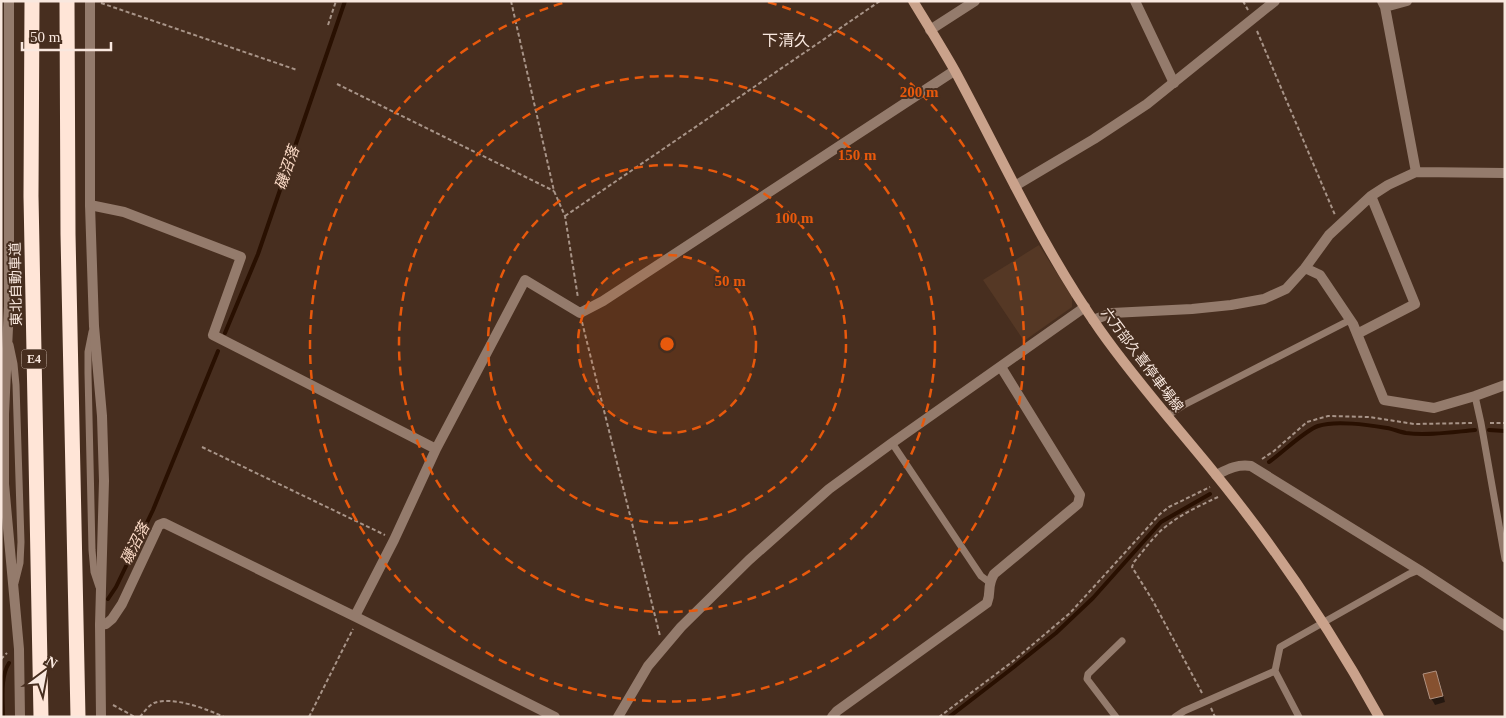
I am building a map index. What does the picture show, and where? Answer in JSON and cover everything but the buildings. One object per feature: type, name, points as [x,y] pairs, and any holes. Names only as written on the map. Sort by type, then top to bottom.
[{"type":"highway","name":"東北自動車道","points":[[32,1],[31,206],[41,717]]},
{"type":"highway","points":[[67,1],[68,234],[78,717]]},
{"type":"main road","name":"六万部久喜停車場線","points":[[913,1],[954,70],[1050,251],[1093,320],[1136,378],[1216,475],[1286,569],[1344,655],[1380,717]]},
{"type":"street","points":[[9,1],[9,306],[4,414],[4,475],[19,650],[20,717]]},
{"type":"street","points":[[90,1],[90,205],[94,326],[103,426],[104,513],[100,626],[101,717]]},
{"type":"street","points":[[930,30],[975,1]]},
{"type":"street","points":[[1135,1],[1174,83]]},
{"type":"street","points":[[1015,186],[1123,121],[1174,83],[1275,1]]},
{"type":"street","points":[[1408,1],[1384,4],[1416,172]]},
{"type":"street","points":[[357,617],[436,449],[524,280],[580,313],[604,301],[954,70]]},
{"type":"street","points":[[1093,320],[1112,312],[1192,309],[1264,299],[1286,289],[1306,268],[1329,235],[1371,196],[1388,185],[1416,172],[1505,173]]},
{"type":"street","points":[[1357,334],[1415,304],[1371,196]]},
{"type":"street","points":[[90,205],[124,212],[241,256],[212,335],[436,449]]},
{"type":"street","points":[[1306,268],[1320,275],[1350,320],[1384,400],[1434,408],[1505,385]]},
{"type":"street","points":[[620,716],[648,666],[664,647],[749,560],[829,489],[1085,307]]},
{"type":"street","points":[[832,717],[837,711],[988,603],[989,582],[994,574],[1078,504],[1080,494],[1001,366]]},
{"type":"street","points":[[1216,475],[1236,466],[1251,466],[1419,570],[1505,626]]},
{"type":"street","points":[[100,626],[112,619],[122,604],[159,525],[164,523],[357,617],[555,717]]},
{"type":"lane","points":[[1167,416],[1182,406],[1350,320]]},
{"type":"lane","points":[[1474,396],[1481,423],[1505,560]]},
{"type":"lane","points":[[892,443],[981,576],[989,582]]},
{"type":"lane","points":[[1300,717],[1275,671],[1280,647],[1419,570]]},
{"type":"lane","points":[[1116,717],[1087,679],[1088,674],[1122,641]]},
{"type":"lane","points":[[1175,717],[1275,671]]},
{"type":"path","points":[[96,1],[297,70]]},
{"type":"path","points":[[328,25],[336,1]]},
{"type":"path","points":[[511,1],[554,191],[565,216],[580,313],[664,647]]},
{"type":"path","points":[[565,216],[880,1]]},
{"type":"path","points":[[1243,1],[1339,226]]},
{"type":"path","points":[[337,84],[554,191]]},
{"type":"path","points":[[1257,461],[1274,451],[1308,422],[1328,416],[1369,417],[1414,424],[1505,423]]},
{"type":"path","points":[[202,447],[394,540]]},
{"type":"path","points":[[939,717],[1012,662],[1070,613],[1160,514],[1169,507],[1210,487]]},
{"type":"path","points":[[1215,717],[1153,601],[1132,566],[1158,533],[1168,524],[1218,497]]},
{"type":"path","points":[[309,717],[357,617]]},
{"type":"path","points":[[140,717],[153,703],[164,701],[175,701],[191,705],[224,717]]},
{"type":"path","points":[[113,705],[135,717]]},
{"type":"shaded area","points":[[1039,245],[1072,297],[1072,307],[1024,341],[983,280]]},
{"type":"waterway","name":"磯沼落","points":[[225,333],[258,254],[345,1]]},
{"type":"waterway","name":"磯沼落","points":[[108,599],[116,587],[153,510],[218,351]]},
{"type":"waterway","points":[[1269,462],[1306,432],[1325,424],[1362,424],[1414,434],[1475,430]]},
{"type":"waterway","points":[[1489,430],[1505,431]]},
{"type":"waterway","points":[[949,717],[1056,633],[1093,598],[1161,522],[1210,494]]},
{"type":"waterway","name":"磯沼落","points":[[3,717],[3,681],[9,663]]},
{"type":"district","name":"下清久","points":[[786,40]]}]
